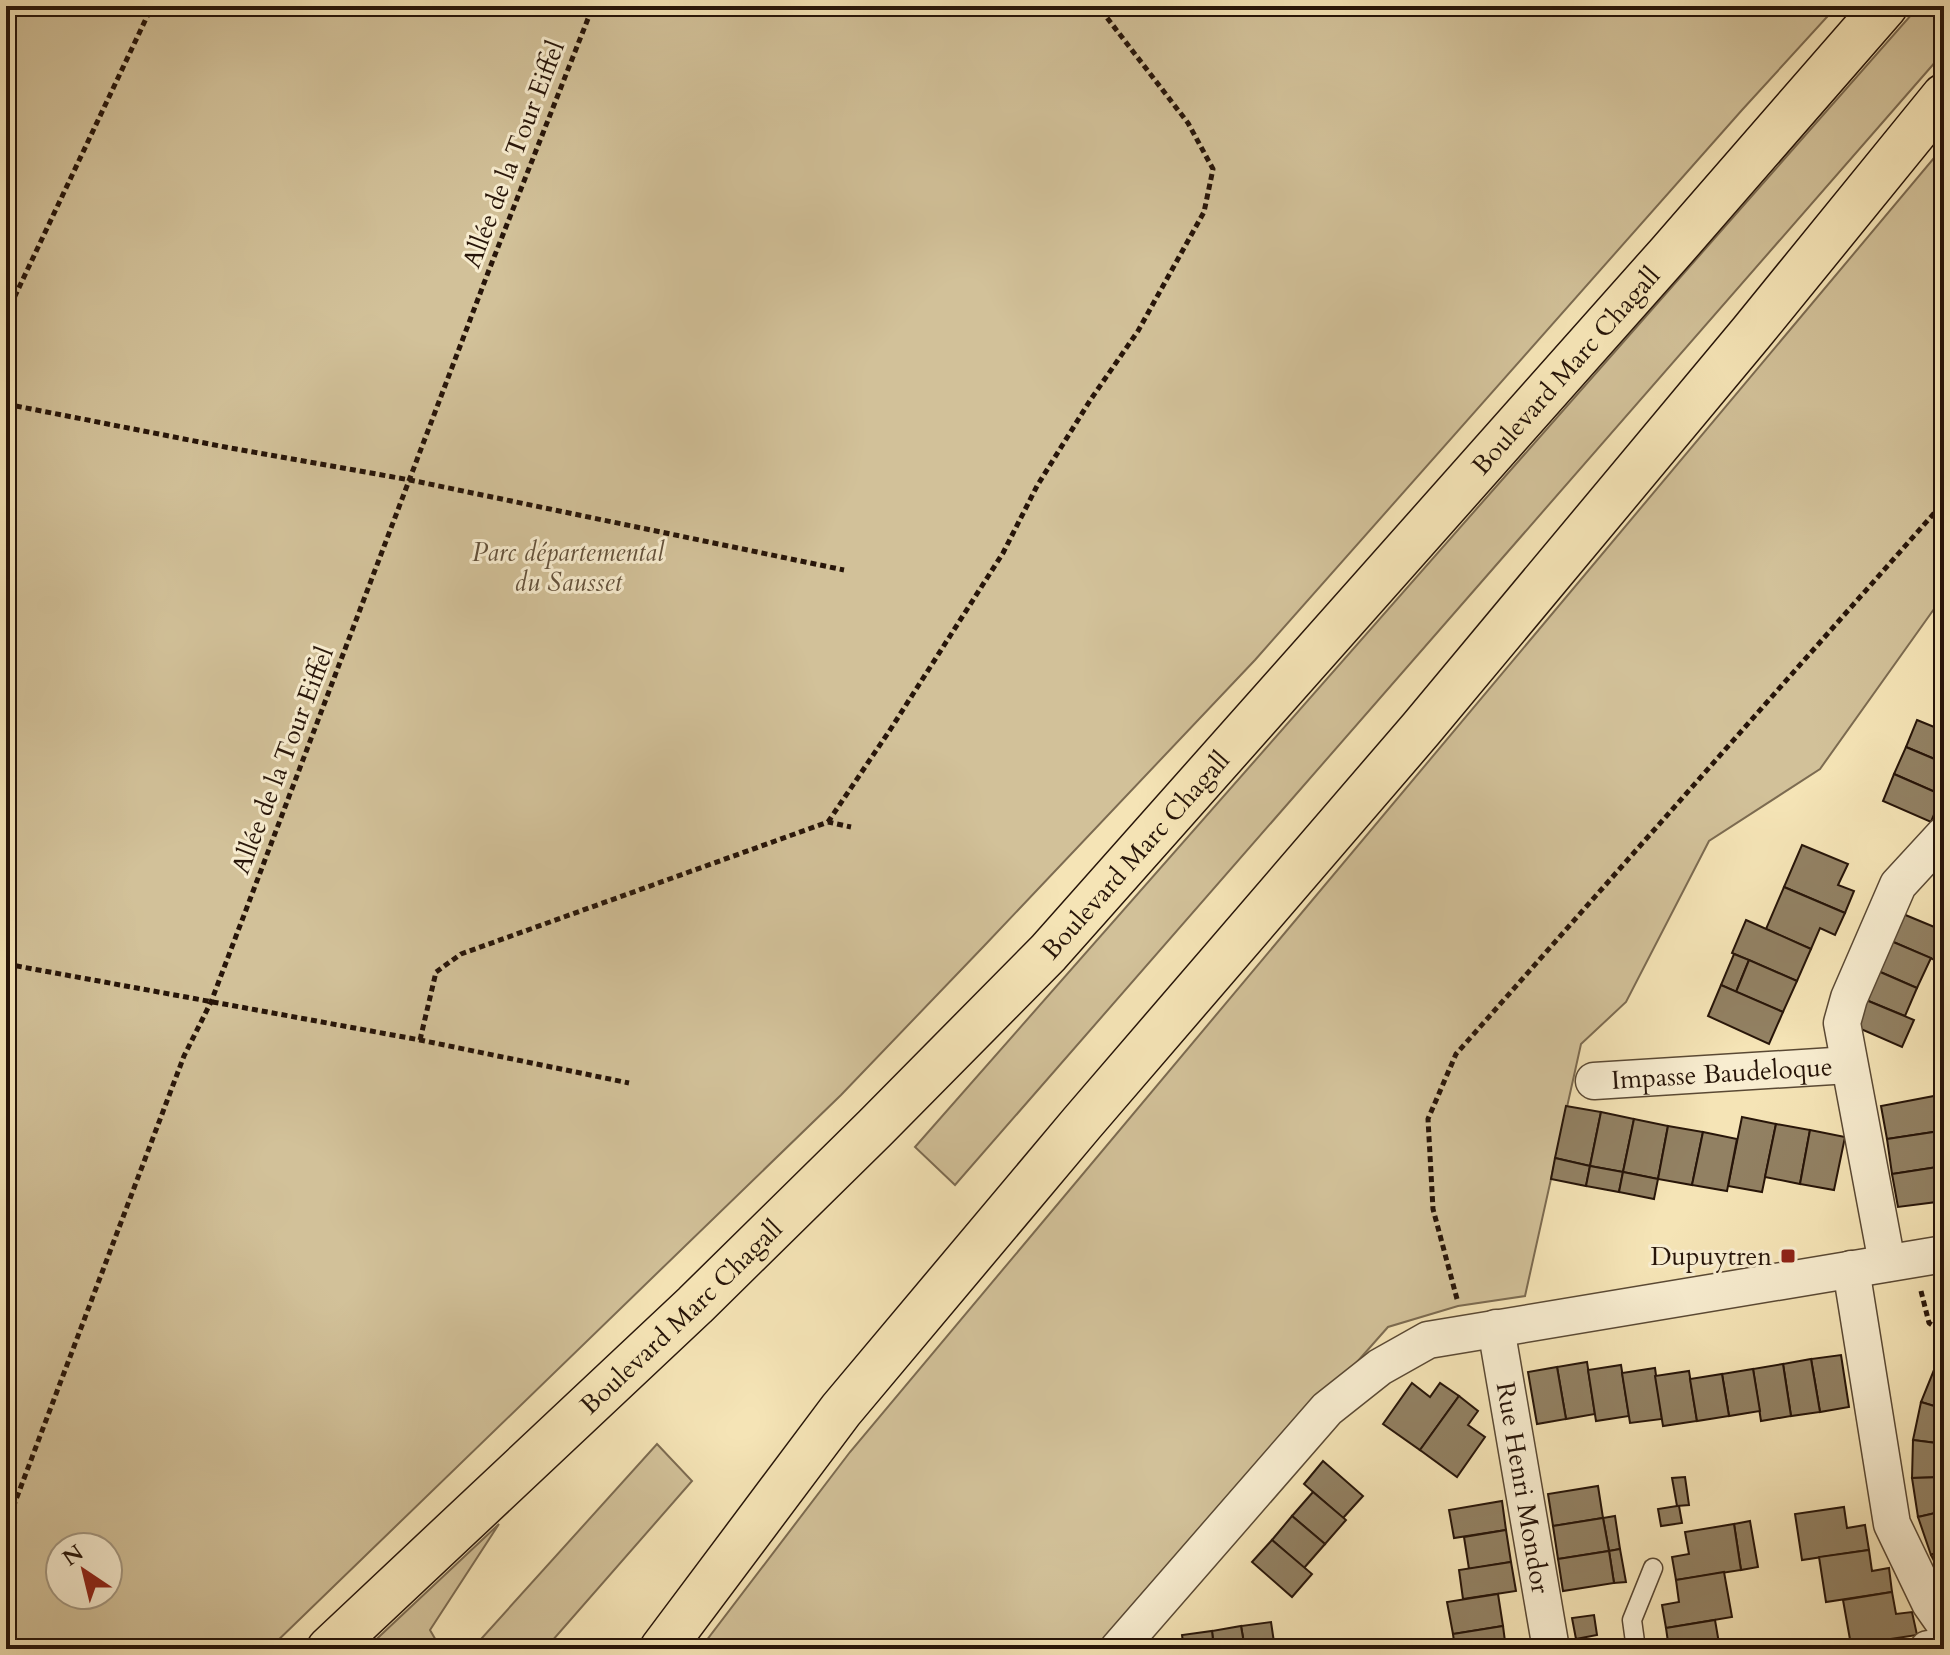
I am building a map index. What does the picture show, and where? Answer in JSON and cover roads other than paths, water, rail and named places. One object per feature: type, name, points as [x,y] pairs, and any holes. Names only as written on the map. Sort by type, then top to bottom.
[{"type":"highway","name":"Boulevard Marc Chagall","points":[[329,1649],[695,1305],[1048,953],[1885,6]]},
{"type":"highway","points":[[662,1649],[841,1410],[1082,1123],[1421,729],[1944,96]]},
{"type":"street","points":[[1887,1263],[1842,1023],[1849,998],[1898,885],[1944,835]]},
{"type":"street","name":"Impasse Baudeloque","points":[[1594,1081],[1849,1065]]},
{"type":"street","points":[[1118,1649],[1327,1409],[1380,1367],[1428,1340],[1944,1254]]},
{"type":"street","points":[[1851,1269],[1892,1524],[1930,1603],[1944,1623]]},
{"type":"street","name":"Rue Henri Mondor","points":[[1481,1331],[1551,1649]]},
{"type":"street","points":[[1928,1649],[1944,1647]]},
{"type":"lane","points":[[1636,1649],[1632,1620],[1653,1568]]},
{"type":"place","name":"Dupuytren","points":[[1788,1256]]},
{"type":"park label","name":"Parc départemental du Sausset","points":[[568,567]]}]
